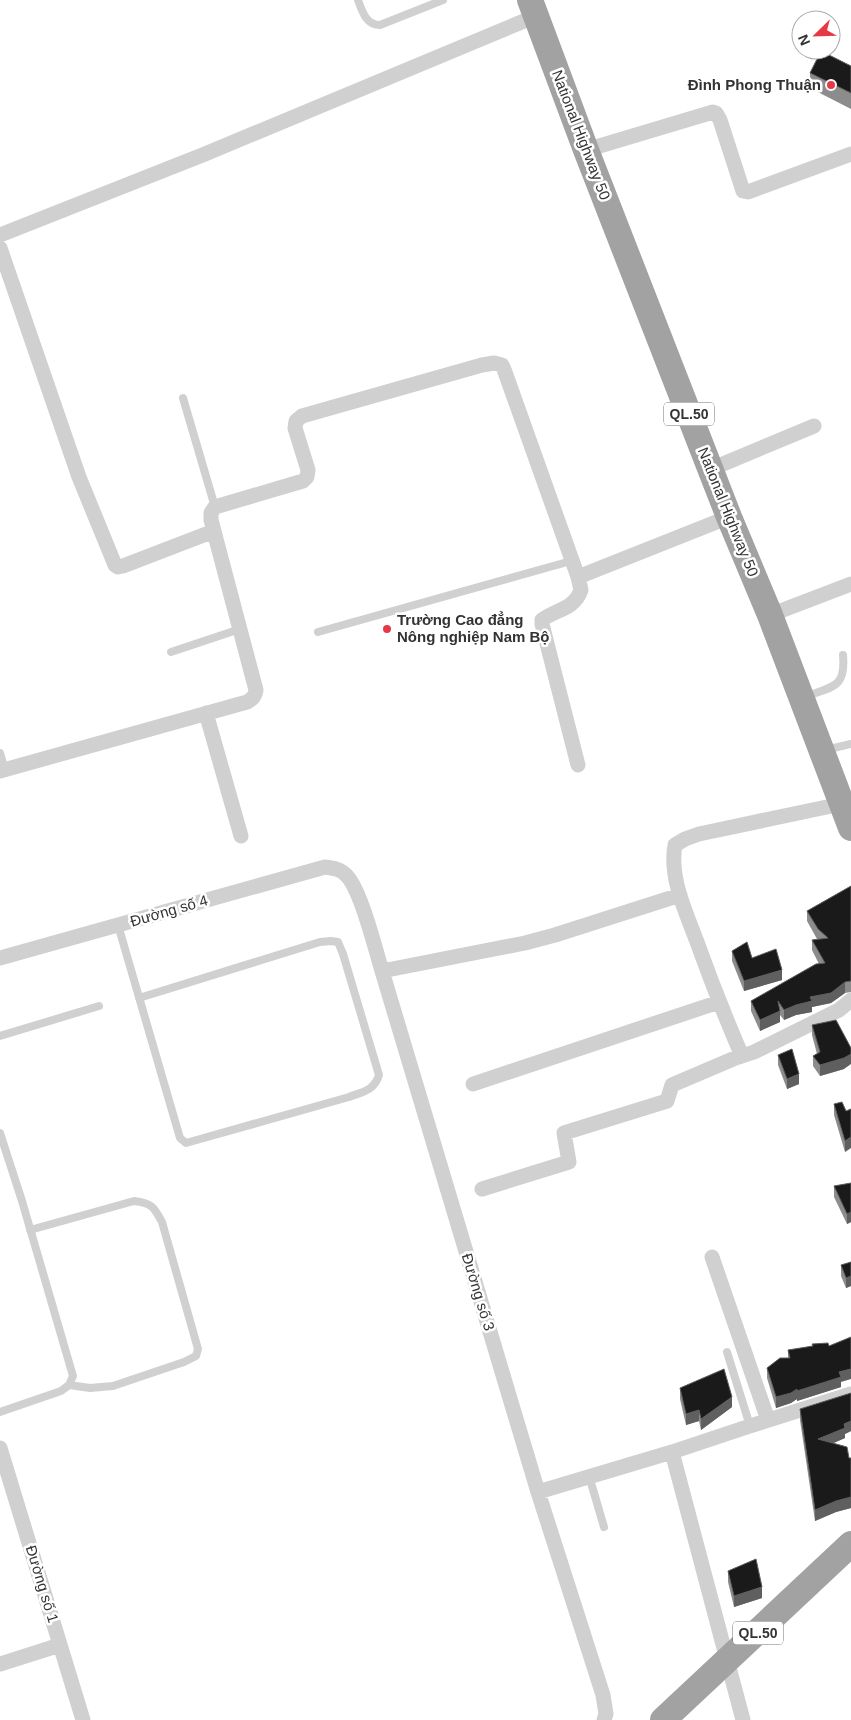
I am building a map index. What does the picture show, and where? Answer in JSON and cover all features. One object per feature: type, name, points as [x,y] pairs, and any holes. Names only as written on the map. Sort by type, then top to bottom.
[{"type":"highway","name":"National Highway 50","points":[[533,8],[586,150],[770,615],[851,828]]},
{"type":"highway","name":"QL.50","points":[[663,1720],[851,1544]]},
{"type":"street","points":[[0,235],[205,154],[533,8]]},
{"type":"street","points":[[586,150],[713,112],[716,113],[720,120],[743,191],[748,192],[851,154]]},
{"type":"street","points":[[0,248],[79,477],[115,565],[118,567],[123,566],[214,531]]},
{"type":"street","points":[[3,770],[246,702],[255,696],[256,690],[214,531],[211,513],[215,507],[303,481],[307,477],[308,470],[295,428],[296,421],[302,416],[494,363],[502,365],[506,372],[581,590],[579,596],[563,610],[542,620],[578,765]]},
{"type":"street","points":[[711,469],[814,426]]},
{"type":"street","points":[[578,577],[730,517]]},
{"type":"street","points":[[770,615],[851,584]]},
{"type":"street","points":[[206,713],[241,836]]},
{"type":"street","points":[[742,1056],[719,1002],[680,895],[674,869],[675,845],[699,834],[841,804]]},
{"type":"street","name":"Đường số 4","points":[[0,958],[326,867],[338,869]]},
{"type":"street","name":"Đường số 3","points":[[338,869],[347,876],[356,889],[382,971],[538,1492],[603,1695],[606,1714],[604,1720]]},
{"type":"street","points":[[382,971],[555,935],[680,895]]},
{"type":"street","points":[[482,1189],[569,1162],[564,1133],[667,1101],[672,1085],[754,1052],[839,1010],[851,1000]]},
{"type":"street","points":[[473,1084],[719,1002]]},
{"type":"street","points":[[712,1256],[768,1420]]},
{"type":"street","points":[[538,1492],[672,1452],[851,1394]]},
{"type":"street","points":[[672,1452],[743,1720]]},
{"type":"street","name":"Đường số 1","points":[[1,1453],[83,1720]]},
{"type":"street","points":[[0,1664],[60,1645]]},
{"type":"lane","points":[[358,0],[369,22],[374,25],[380,25],[443,0]]},
{"type":"lane","points":[[183,398],[215,507]]},
{"type":"lane","points":[[318,632],[571,560]]},
{"type":"lane","points":[[171,652],[240,629]]},
{"type":"lane","points":[[801,698],[836,685],[840,681],[842,677],[843,655]]},
{"type":"lane","points":[[821,751],[851,744]]},
{"type":"lane","points":[[0,753],[3,770]]},
{"type":"lane","points":[[118,925],[139,998],[180,1138],[186,1143],[349,1096],[370,1089],[377,1083],[379,1076],[338,942],[320,942],[139,998]]},
{"type":"lane","points":[[0,1036],[100,1006]]},
{"type":"lane","points":[[0,1132],[73,1376],[69,1385],[60,1392],[0,1412]]},
{"type":"lane","points":[[30,1230],[134,1201],[146,1202],[155,1208],[162,1222],[198,1350],[196,1356],[184,1362],[113,1386],[90,1388],[69,1385]]},
{"type":"lane","points":[[727,1352],[750,1426]]},
{"type":"lane","points":[[589,1476],[604,1527]]},
{"type":"building","points":[[816,60],[839,60],[851,66],[851,93],[810,73]]},
{"type":"building","points":[[851,886],[851,981],[845,982],[831,993],[810,997],[812,1001],[784,1010],[778,1001],[780,1011],[760,1020],[751,1001],[816,964],[825,963],[812,940],[828,938],[818,929],[807,911]]},
{"type":"building","points":[[747,942],[752,958],[776,949],[782,970],[744,981],[732,951]]},
{"type":"building","points":[[836,1020],[851,1048],[851,1054],[820,1065],[813,1056],[820,1052],[812,1025]]},
{"type":"building","points":[[792,1049],[799,1074],[787,1079],[778,1055]]},
{"type":"building","points":[[842,1102],[846,1111],[851,1109],[851,1137],[845,1141],[834,1104]]},
{"type":"building","points":[[851,1183],[851,1212],[847,1214],[834,1186]]},
{"type":"building","points":[[851,1262],[851,1276],[846,1278],[841,1265]]},
{"type":"building","points":[[851,1337],[851,1369],[839,1372],[841,1377],[776,1397],[767,1368],[780,1358],[790,1358],[788,1350],[813,1346],[812,1344],[828,1343],[829,1346]]},
{"type":"building","points":[[724,1369],[732,1397],[701,1419],[699,1410],[686,1414],[680,1388]]},
{"type":"building","points":[[851,1393],[851,1421],[844,1424],[845,1428],[818,1439],[847,1447],[849,1458],[851,1458],[851,1497],[815,1510],[800,1409]]},
{"type":"building","points":[[756,1559],[762,1587],[734,1596],[728,1571]]},
{"type":"place","name":"Đình Phong Thuận","points":[[831,85]]},
{"type":"place","name":"Trường Cao đẳng Nông nghiệp Nam Bộ","points":[[387,629]]}]
